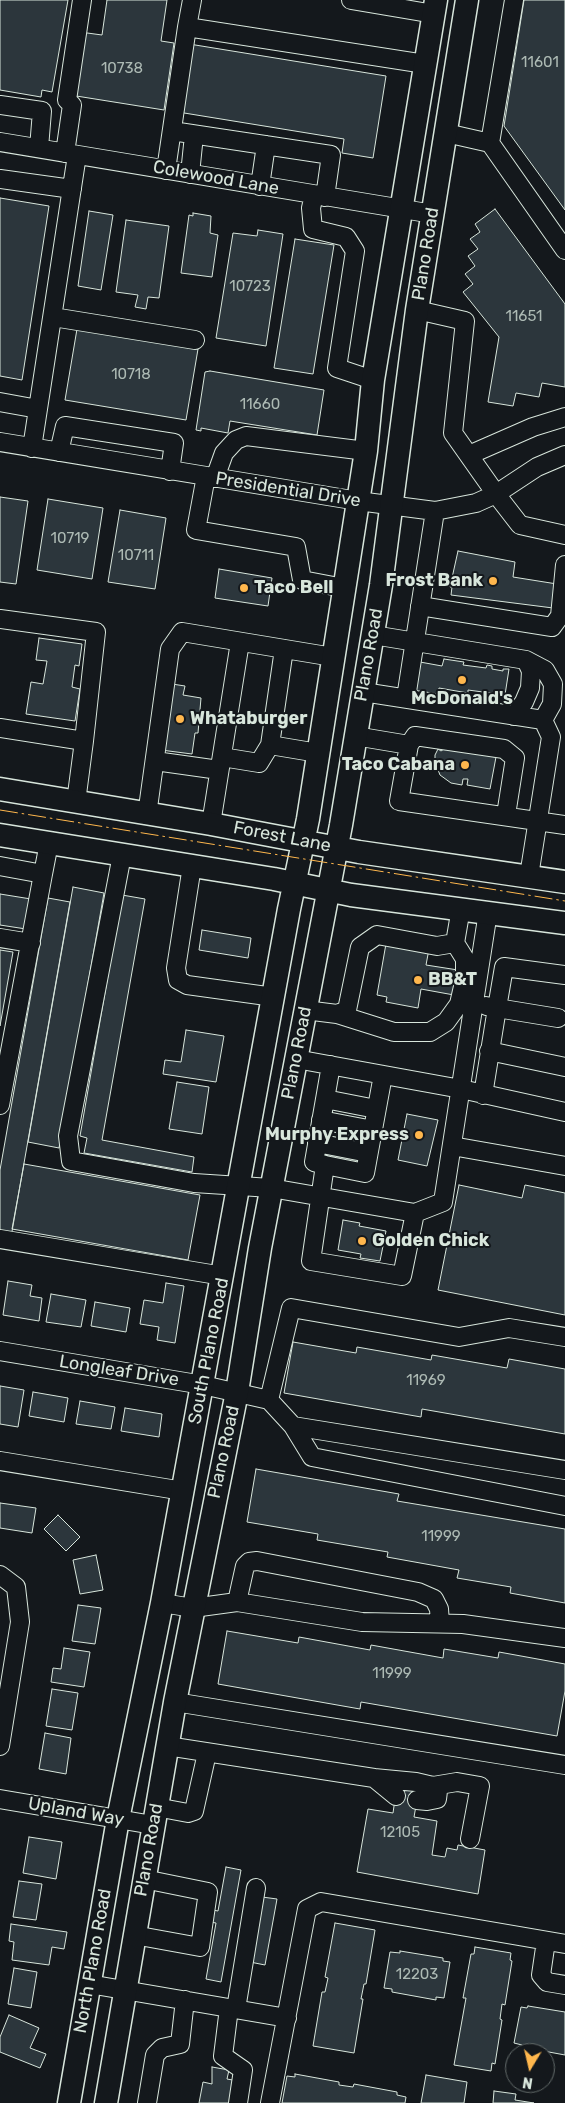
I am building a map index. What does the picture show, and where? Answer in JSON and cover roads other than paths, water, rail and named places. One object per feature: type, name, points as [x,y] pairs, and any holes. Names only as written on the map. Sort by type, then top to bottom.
[{"type":"main road","name":"Plano Road","points":[[106,2103],[154,1816],[193,1608],[237,1392],[271,1188],[337,848],[393,506],[417,310],[467,0]]},
{"type":"main road","name":"Plano Road","points":[[294,882],[303,841],[334,657],[366,451],[373,380],[435,7]]},
{"type":"main road","name":"Forest Lane","points":[[0,790],[211,824],[337,848],[565,882]]},
{"type":"main road","points":[[0,835],[294,882],[328,890],[565,923]]},
{"type":"main road","name":"South Plano Road","points":[[118,1819],[162,1603],[203,1385],[294,882]]},
{"type":"main road","name":"North Plano Road","points":[[69,2103],[118,1819]]},
{"type":"street","points":[[32,448],[72,189],[72,105],[67,100],[82,0]]},
{"type":"street","points":[[166,170],[192,0]]},
{"type":"street","points":[[351,0],[435,7]]},
{"type":"street","points":[[490,143],[514,0]]},
{"type":"street","points":[[187,27],[425,64]]},
{"type":"street","points":[[0,105],[42,111],[39,148]]},
{"type":"street","points":[[172,131],[332,155],[320,196],[311,208],[313,229],[346,237],[355,251],[337,368],[373,380]]},
{"type":"street","points":[[446,133],[490,143],[565,250]]},
{"type":"street","points":[[190,174],[194,135]]},
{"type":"street","name":"Colewood Lane","points":[[0,142],[433,214]]},
{"type":"street","points":[[260,186],[266,145]]},
{"type":"street","points":[[0,178],[72,189]]},
{"type":"street","points":[[417,310],[465,321],[453,433],[520,525],[565,535]]},
{"type":"street","points":[[53,316],[195,340]]},
{"type":"street","points":[[0,402],[38,409]]},
{"type":"street","points":[[469,455],[534,427],[565,417]]},
{"type":"street","points":[[59,452],[65,426],[174,443],[170,470]]},
{"type":"street","points":[[344,588],[302,580],[296,547],[196,530],[210,477],[224,453],[236,440],[246,436],[366,451]]},
{"type":"street","name":"Presidential Drive","points":[[0,442],[358,501],[435,511],[476,503],[496,494],[537,467],[565,455]]},
{"type":"street","points":[[406,698],[435,511]]},
{"type":"street","points":[[420,606],[552,627],[560,616],[565,564]]},
{"type":"street","points":[[0,619],[96,632],[76,802]]},
{"type":"street","points":[[147,814],[170,649],[182,632],[334,657]]},
{"type":"street","points":[[373,635],[414,640],[526,660],[545,670],[553,684],[552,704],[543,720]]},
{"type":"street","points":[[211,824],[240,642]]},
{"type":"street","points":[[155,761],[220,764],[259,763],[270,745],[284,649]]},
{"type":"street","points":[[514,716],[524,702],[530,688],[531,670],[526,660]]},
{"type":"street","points":[[363,692],[543,720]]},
{"type":"street","points":[[529,876],[551,737],[543,720]]},
{"type":"street","points":[[0,728],[84,741]]},
{"type":"street","points":[[355,736],[409,745]]},
{"type":"street","points":[[506,816],[515,758],[504,750],[415,736],[409,745],[399,801],[565,825]]},
{"type":"street","points":[[270,745],[318,753]]},
{"type":"street","points":[[0,1105],[2,1086],[50,843]]},
{"type":"street","points":[[122,855],[68,1136],[70,1161],[194,1183],[271,1188],[415,1213],[443,1202],[488,912]]},
{"type":"street","points":[[0,866],[44,874]]},
{"type":"street","points":[[192,866],[176,968],[178,980],[187,985],[274,998]]},
{"type":"street","points":[[305,1010],[337,1014],[394,1032],[430,1032],[446,1022],[459,1004],[466,978],[465,958],[455,943],[461,908]]},
{"type":"street","points":[[337,1014],[347,1010],[360,947],[377,936],[437,946],[455,943]]},
{"type":"street","points":[[0,938],[31,943]]},
{"type":"street","points":[[483,1095],[504,967],[565,975]]},
{"type":"street","points":[[474,1004],[558,1018]]},
{"type":"street","points":[[490,1052],[565,1067]]},
{"type":"street","points":[[296,1059],[461,1089],[565,1112]]},
{"type":"street","points":[[331,1066],[314,1162],[365,1172],[383,1075]]},
{"type":"street","points":[[325,1099],[376,1109]]},
{"type":"street","points":[[321,1120],[373,1130]]},
{"type":"street","points":[[317,1143],[368,1153]]},
{"type":"street","points":[[452,1146],[565,1166]]},
{"type":"street","points":[[325,1165],[311,1262],[402,1276],[415,1213]]},
{"type":"street","points":[[0,1239],[223,1276]]},
{"type":"street","points":[[565,1338],[509,1328],[459,1337],[291,1308],[269,1400],[294,1426],[312,1457],[565,1506]]},
{"type":"street","name":"Longleaf Drive","points":[[0,1352],[203,1385],[269,1400]]},
{"type":"street","points":[[294,1426],[565,1470]]},
{"type":"street","points":[[0,1461],[183,1491]]},
{"type":"street","points":[[237,1602],[246,1566],[249,1562],[257,1561],[418,1592],[434,1600],[439,1609],[440,1623]]},
{"type":"street","points":[[0,1575],[16,1587],[20,1622],[0,1746]]},
{"type":"street","points":[[162,1603],[193,1608],[237,1602],[362,1622],[463,1624],[565,1638]]},
{"type":"street","points":[[175,1702],[565,1765]]},
{"type":"street","points":[[167,1746],[433,1786],[457,1782],[480,1786],[470,1839]]},
{"type":"street","name":"Upland Way","points":[[0,1799],[118,1819],[188,1813],[194,1811],[207,1752]]},
{"type":"street","points":[[374,1778],[396,1796]]},
{"type":"street","points":[[417,1800],[428,1801],[437,1799],[438,1790],[433,1786]]},
{"type":"street","points":[[134,1935],[200,1948],[208,1892],[144,1879]]},
{"type":"street","points":[[238,2103],[243,2070],[222,2056],[256,1888]]},
{"type":"street","points":[[270,2103],[308,1909],[321,1902],[565,1944]]},
{"type":"street","points":[[546,1941],[541,1975],[548,1982],[565,1985]]},
{"type":"street","points":[[89,1984],[287,2018]]},
{"type":"street","points":[[147,2103],[155,2055],[162,2048],[180,2044],[185,2000]]},
{"type":"place","name":"Frost Bank","points":[[493,581]]},
{"type":"place","name":"Taco Bell","points":[[244,588]]},
{"type":"place","name":"McDonald's","points":[[462,680]]},
{"type":"place","name":"Whataburger","points":[[180,719]]},
{"type":"place","name":"Taco Cabana","points":[[465,765]]},
{"type":"place","name":"BB&T","points":[[418,980]]},
{"type":"place","name":"Murphy Express","points":[[419,1135]]},
{"type":"place","name":"Golden Chick","points":[[362,1241]]}]
